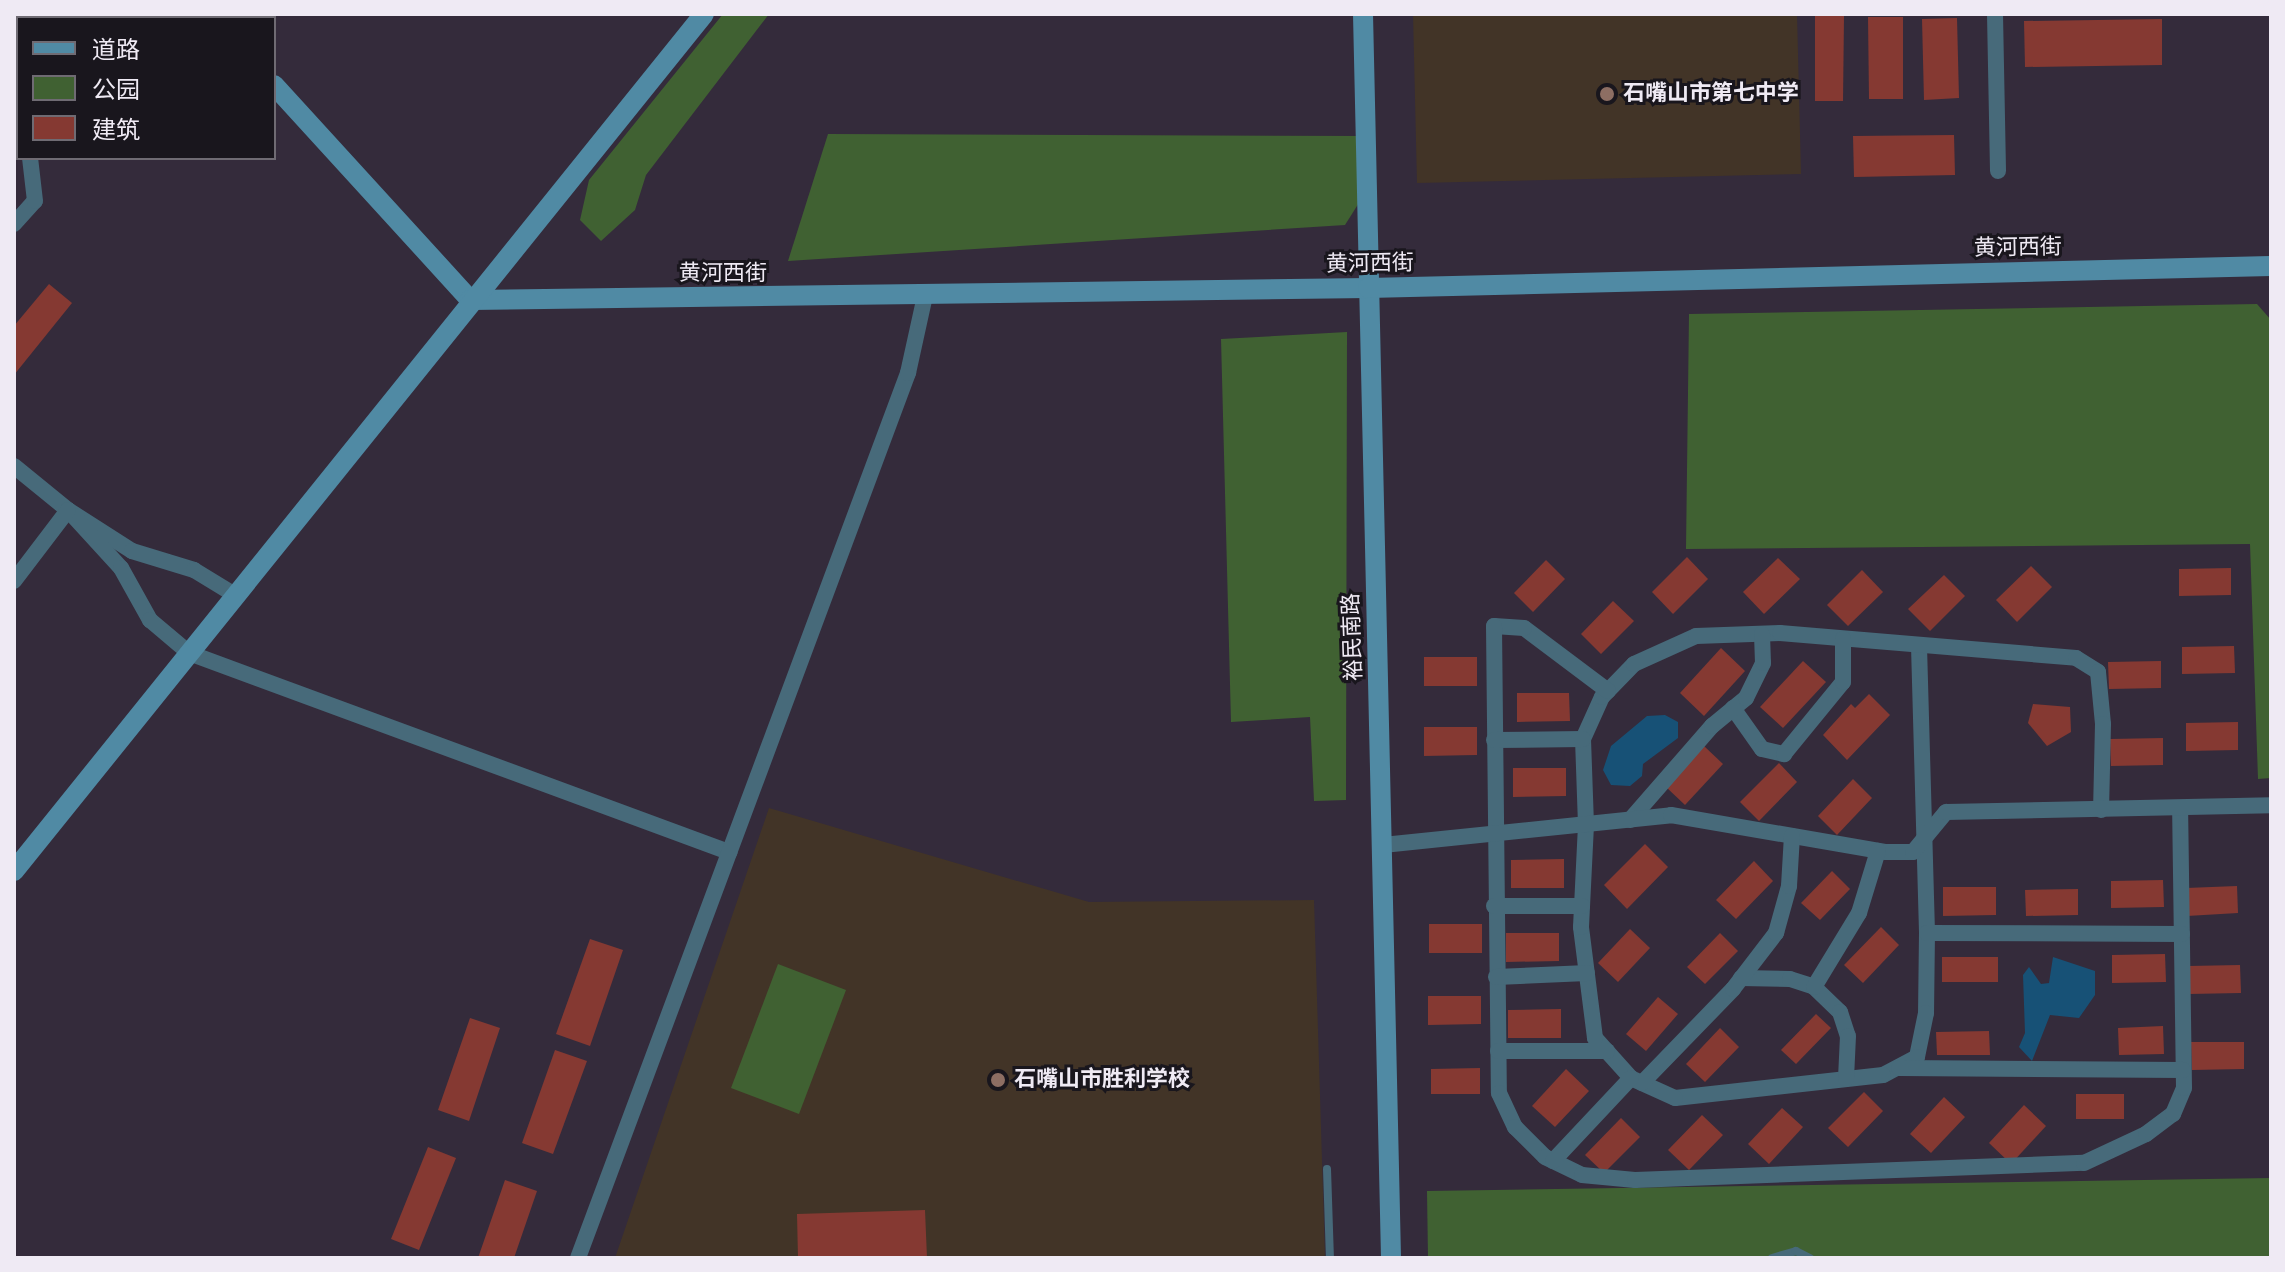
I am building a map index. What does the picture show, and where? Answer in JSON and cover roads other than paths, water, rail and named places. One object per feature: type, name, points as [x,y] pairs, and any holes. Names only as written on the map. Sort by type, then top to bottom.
[{"type":"street","points":[[14,871],[470,300],[704,14]]},
{"type":"street","name":"裕民南路","points":[[1363,14],[1391,1258]]},
{"type":"street","points":[[1995,14],[1998,171]]},
{"type":"street","points":[[276,87],[470,300]]},
{"type":"street","points":[[14,224],[35,201],[30,160]]},
{"type":"street","name":"黄河西街","points":[[470,300],[1368,288],[2271,266]]},
{"type":"street","points":[[578,1258],[908,373],[925,296]]},
{"type":"street","points":[[14,466],[68,510],[132,551],[194,570],[235,595]]},
{"type":"street","points":[[68,510],[121,568],[150,620],[189,653],[729,852]]},
{"type":"street","points":[[14,581],[68,510]]},
{"type":"street","points":[[1608,691],[1524,628],[1494,626],[1493,836],[1499,1093],[1515,1127],[1553,1161],[1582,1175],[1635,1180],[2084,1163],[2118,1151],[2173,1114],[2184,1088],[2180,809]]},
{"type":"street","points":[[1630,820],[1733,708],[1746,698],[1763,663],[1762,634]]},
{"type":"street","points":[[1919,646],[1927,837],[1927,933],[1926,1013],[1917,1057],[1883,1075],[1675,1098],[1636,1080],[1595,1038],[1582,906],[1586,825],[1583,739],[1608,691],[1634,664],[1696,636],[1762,634],[1843,639],[1919,646],[2091,663],[2098,672],[2103,724],[2101,810]]},
{"type":"street","points":[[1733,708],[1762,749],[1784,754],[1843,682],[1843,639]]},
{"type":"street","points":[[1494,740],[1583,739]]},
{"type":"street","points":[[1383,845],[1493,836],[1671,815],[1878,851],[1913,852],[1946,812],[2271,805]]},
{"type":"street","points":[[1553,1161],[1741,978],[1776,933],[1789,886],[1792,836]]},
{"type":"street","points":[[1814,987],[1859,913],[1878,851]]},
{"type":"street","points":[[1494,906],[1582,906]]},
{"type":"street","points":[[1927,933],[2182,934]]},
{"type":"street","points":[[1496,977],[1587,973]]},
{"type":"street","points":[[1741,978],[1790,979],[1814,987],[1840,1012],[1848,1036],[1846,1079]]},
{"type":"street","points":[[1498,1051],[1607,1051]]},
{"type":"street","points":[[1897,1068],[2183,1070]]},
{"type":"lane","points":[[1327,1169],[1330,1258]]},
{"type":"lane","points":[[1772,1258],[1796,1251],[1810,1258]]},
{"type":"water","points":[[1665,715],[1678,722],[1678,738],[1643,764],[1642,776],[1630,786],[1611,785],[1603,770],[1611,746],[1647,716]]},
{"type":"water","points":[[2053,957],[2095,971],[2095,995],[2079,1018],[2050,1015],[2032,1061],[2019,1047],[2025,1033],[2023,975],[2029,967],[2041,984],[2049,983]]},
{"type":"place","name":"石嘴山市第七中学","points":[[1607,94]]},
{"type":"place","name":"石嘴山市胜利学校","points":[[998,1080]]}]
